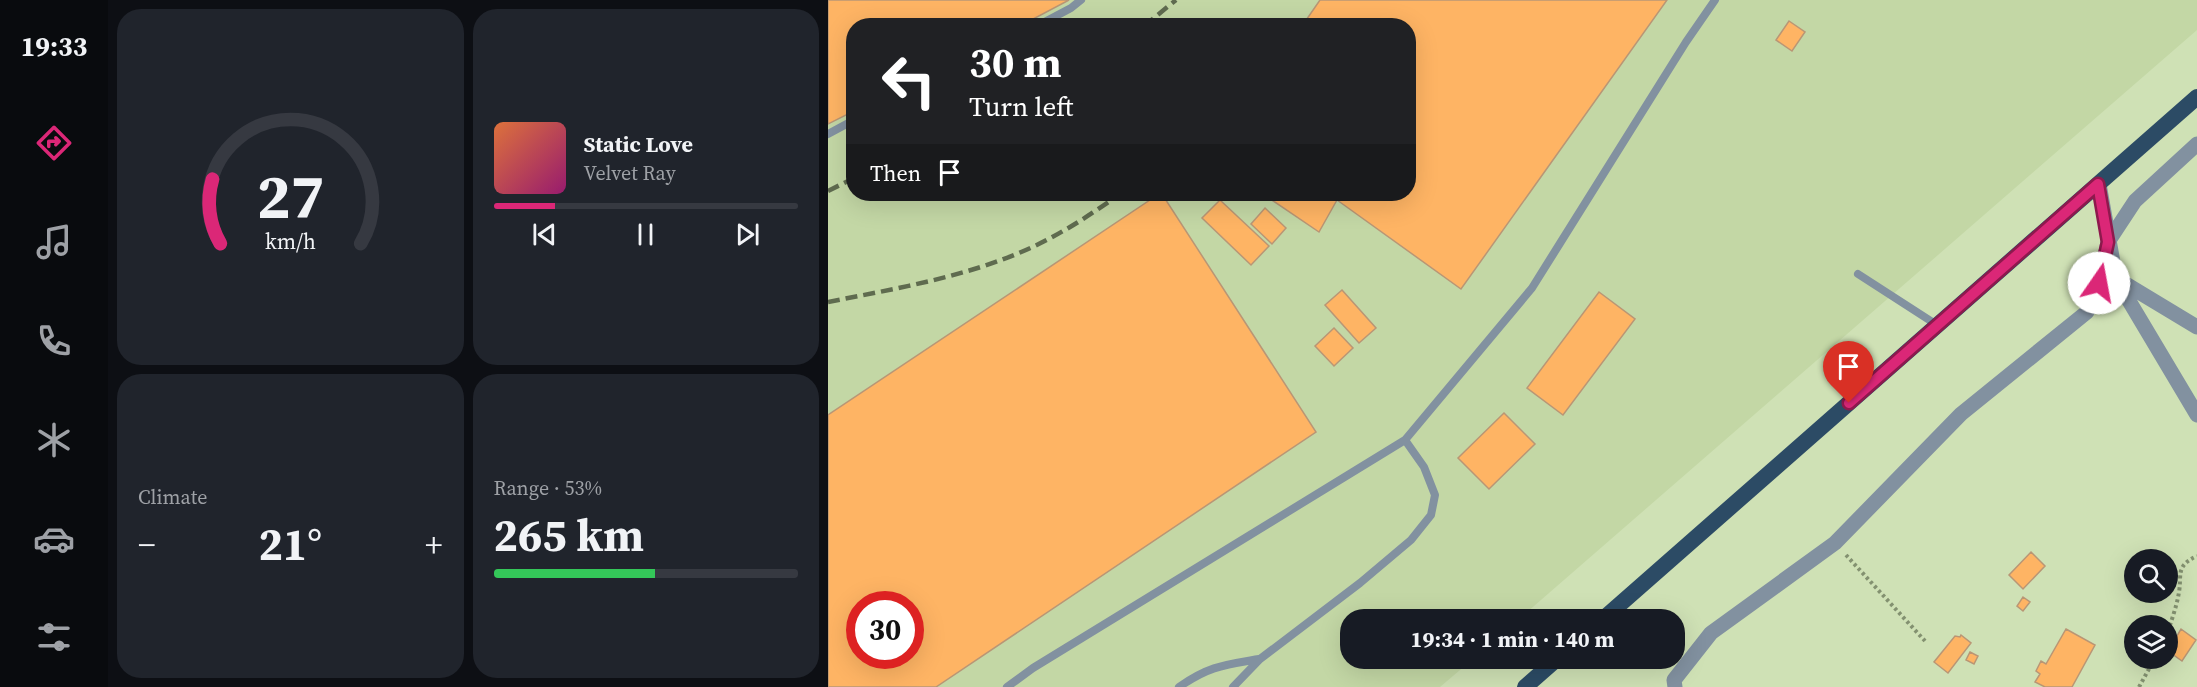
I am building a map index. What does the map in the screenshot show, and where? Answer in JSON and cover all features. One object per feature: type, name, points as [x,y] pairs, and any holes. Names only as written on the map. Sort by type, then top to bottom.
[{"type":"highway","points":[[1615,609],[2197,97]]},
{"type":"highway","points":[[1525,687],[1545,669]]},
{"type":"street","points":[[1675,687],[1674,680],[1711,633],[1835,543],[1961,414],[2087,312],[2099,283],[2108,242],[2135,201],[2197,144]]},
{"type":"street","points":[[2098,184],[2116,279],[2197,415]]},
{"type":"street","points":[[2116,279],[2197,327]]},
{"type":"lane","points":[[1052,18],[1081,0]]},
{"type":"lane","points":[[1007,687],[1033,668],[1405,440],[1532,288],[1686,42],[1715,0]]},
{"type":"lane","points":[[828,134],[846,124]]},
{"type":"lane","points":[[1858,274],[1937,326]]},
{"type":"lane","points":[[1233,687],[1260,659],[1369,576],[1411,540],[1431,515],[1435,495],[1424,467],[1405,440]]},
{"type":"lane","points":[[1179,687],[1200,673],[1211,669],[1260,659]]},
{"type":"path","points":[[1835,543],[1925,640]]},
{"type":"path","points":[[2173,615],[2180,591],[2178,575],[2188,560],[2197,556]]},
{"type":"path","points":[[2139,687],[2149,669]]},
{"type":"shaded area","points":[[828,0],[2197,0],[2197,30],[1531,609],[1340,609],[1340,669],[1461,669],[1440,687],[828,687]]},
{"type":"building","points":[[828,0],[1069,0],[1035,18],[846,18],[846,115],[828,124]]},
{"type":"building","points":[[1320,0],[1667,0],[1461,289],[1338,201],[1416,201],[1416,18],[1308,18]]},
{"type":"building","points":[[1789,21],[1805,32],[1792,51],[1776,40]]},
{"type":"building","points":[[1149,201],[1167,201],[1316,432],[936,687],[828,687],[828,415]]},
{"type":"building","points":[[1221,201],[1269,246],[1251,265],[1202,218]]},
{"type":"building","points":[[1273,201],[1336,201],[1319,232]]},
{"type":"building","points":[[1265,208],[1286,228],[1272,244],[1251,224]]},
{"type":"building","points":[[1342,290],[1376,328],[1359,343],[1325,305]]},
{"type":"building","points":[[1599,292],[1635,319],[1563,415],[1527,388]]},
{"type":"building","points":[[1334,328],[1353,348],[1334,366],[1315,346]]},
{"type":"building","points":[[1504,413],[1535,444],[1489,489],[1458,458]]},
{"type":"building","points":[[2031,552],[2045,566],[2023,589],[2009,575]]},
{"type":"building","points":[[2023,597],[2030,602],[2023,611],[2017,606]]},
{"type":"building","points":[[2066,629],[2095,645],[2072,687],[2045,687],[2035,682],[2040,674],[2036,671],[2041,661],[2046,664]]},
{"type":"building","points":[[2181,629],[2196,640],[2182,661],[2178,658],[2178,634]]},
{"type":"building","points":[[1961,635],[1971,643],[1948,673],[1934,662],[1955,636],[1960,637]]},
{"type":"building","points":[[1970,652],[1978,656],[1974,664],[1966,660]]},
{"type":"railway","points":[[1154,18],[1176,0]]},
{"type":"railway","points":[[828,191],[846,182]]},
{"type":"railway","points":[[828,302],[949,276],[1008,258],[1063,231],[1110,201]]},
{"type":"route","points":[[1849,403],[2098,184],[2108,242],[2099,283]]}]
